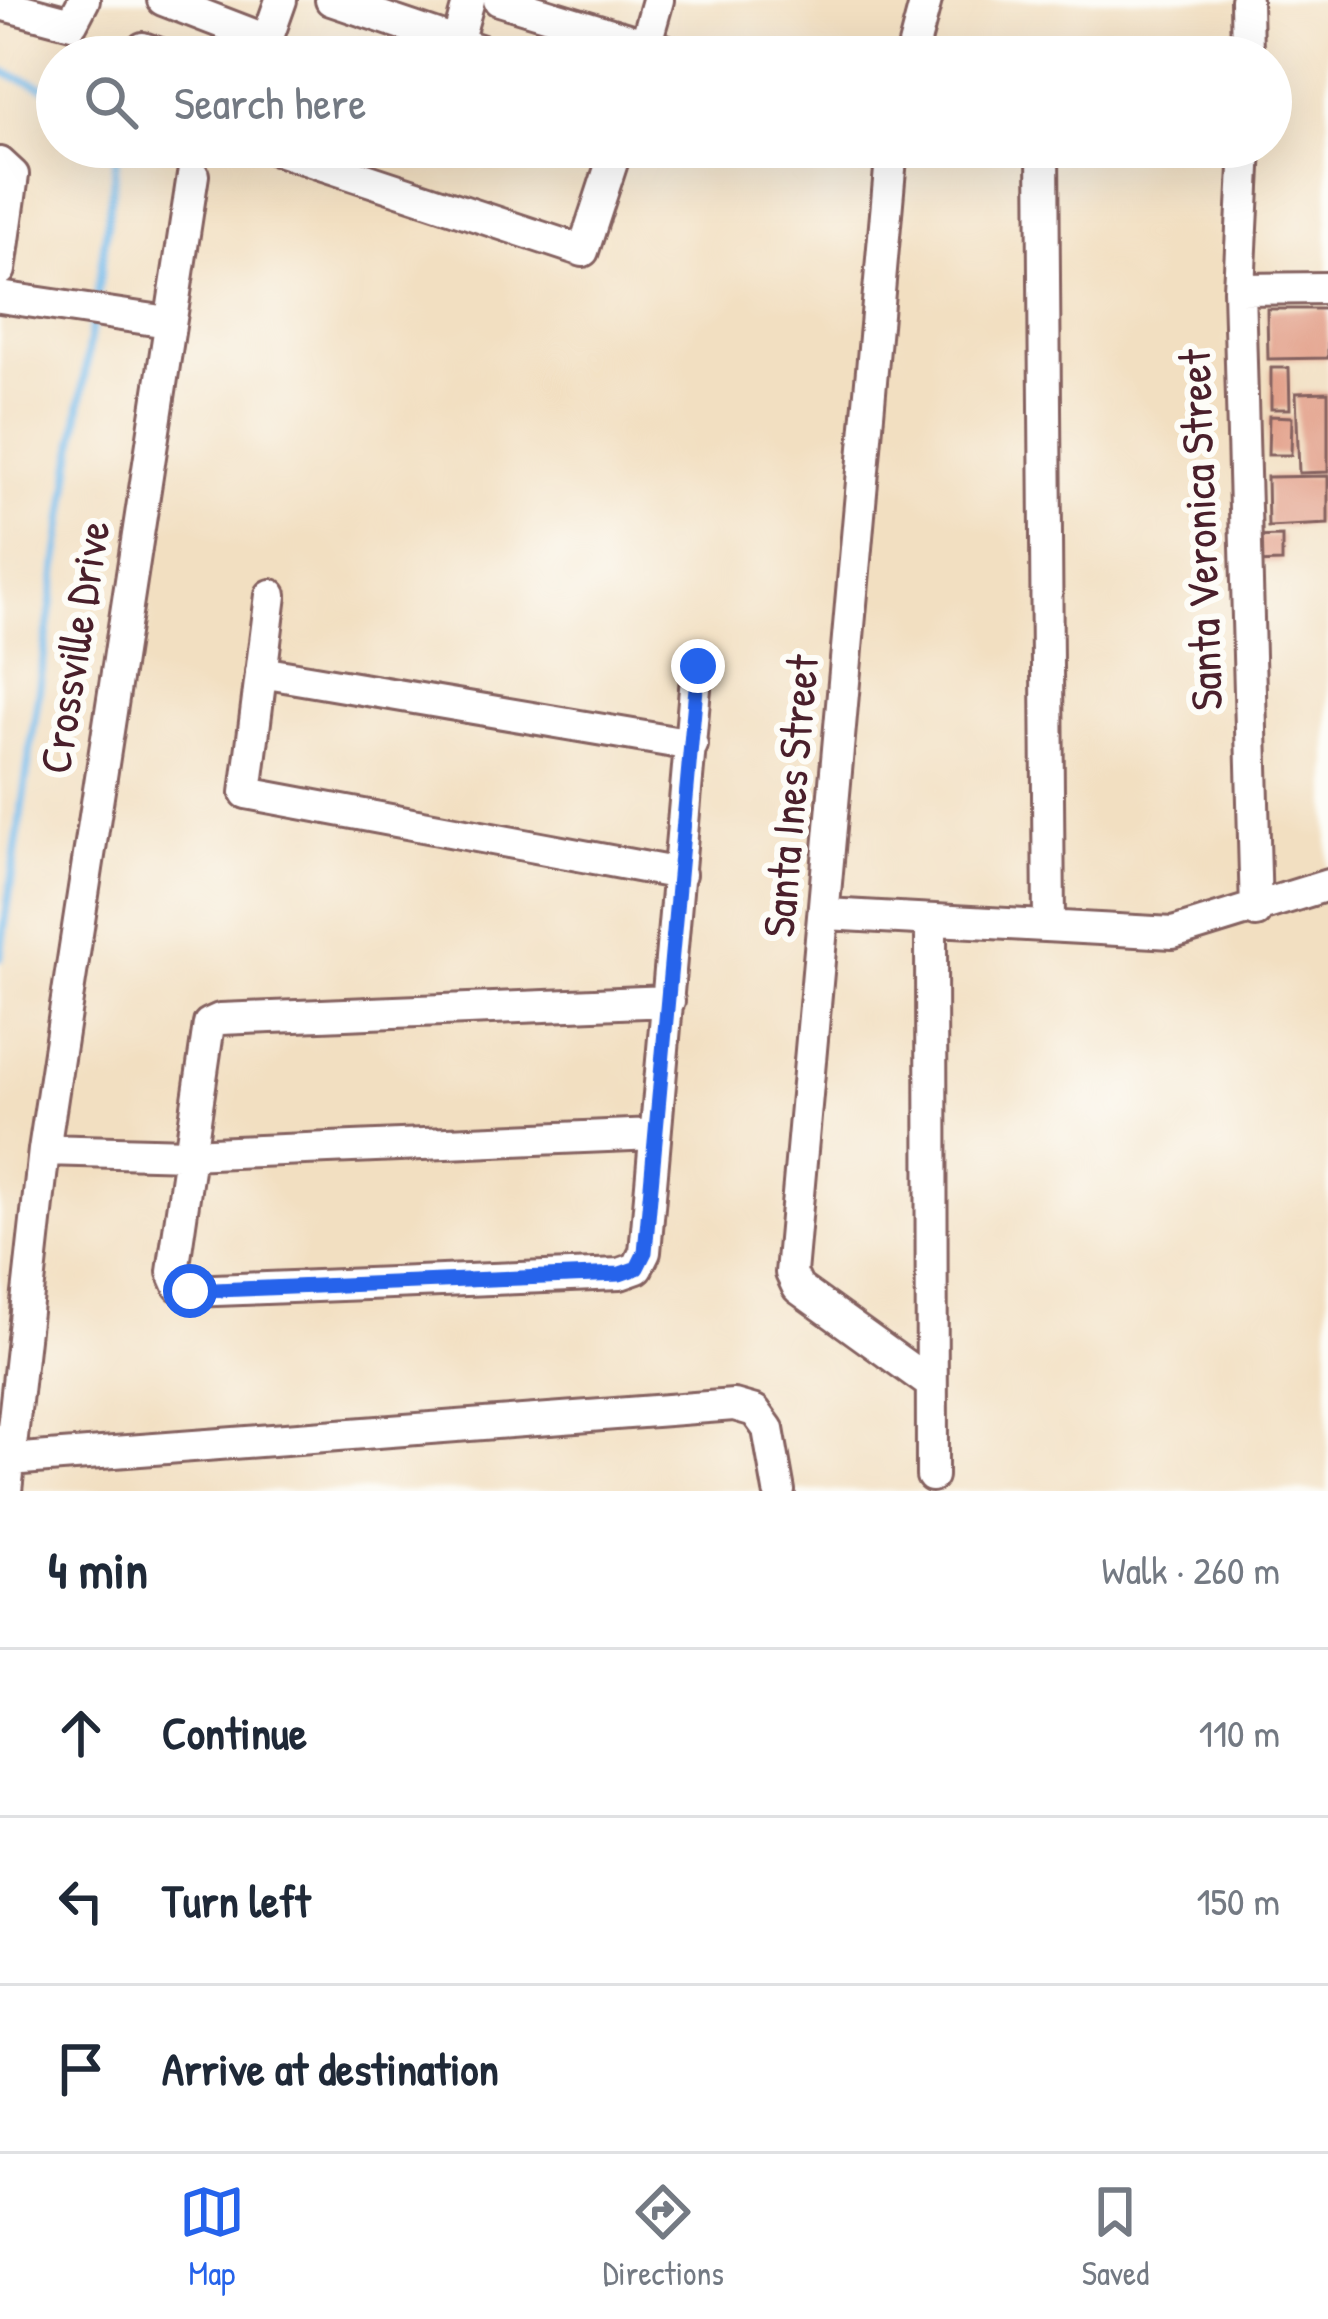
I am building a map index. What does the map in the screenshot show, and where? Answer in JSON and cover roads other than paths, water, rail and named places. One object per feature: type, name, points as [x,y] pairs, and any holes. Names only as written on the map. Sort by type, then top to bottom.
[{"type":"street","points":[[0,4],[72,23],[84,0]]},
{"type":"street","points":[[164,0],[239,36]]},
{"type":"street","points":[[268,36],[281,0]]},
{"type":"street","points":[[332,0],[421,36]]},
{"type":"street","points":[[459,36],[469,0]]},
{"type":"street","points":[[500,0],[604,36]]},
{"type":"street","points":[[648,36],[658,0]]},
{"type":"street","points":[[916,36],[926,0]]},
{"type":"street","points":[[1246,0],[1246,36]]},
{"type":"street","points":[[0,163],[14,175],[0,270]]},
{"type":"street","points":[[332,168],[583,251],[605,168]]},
{"type":"street","name":"Santa Ines Street","points":[[890,168],[790,1273],[798,1288],[931,1384]]},
{"type":"street","points":[[1043,168],[1049,926]]},
{"type":"street","name":"Santa Veronica Street","points":[[1245,168],[1239,289],[1256,911]]},
{"type":"street","name":"Crossville Drive","points":[[7,1475],[44,1150],[193,175]]},
{"type":"street","points":[[1239,289],[1328,288]]},
{"type":"street","points":[[0,297],[168,322]]},
{"type":"street","points":[[271,596],[246,794],[680,874]]},
{"type":"street","points":[[669,1001],[220,1019],[205,1034],[173,1272],[179,1286],[190,1291],[620,1274],[637,1268],[645,1252],[669,1001],[698,666]]},
{"type":"street","points":[[261,672],[692,745]]},
{"type":"street","points":[[826,914],[1173,933],[1328,885]]},
{"type":"street","points":[[931,921],[932,1475]]},
{"type":"street","points":[[44,1150],[188,1154],[655,1134]]},
{"type":"street","points":[[7,1475],[734,1405],[755,1411],[768,1429],[779,1491]]},
{"type":"waterway","points":[[0,71],[36,84]]},
{"type":"waterway","points":[[96,303],[115,168]]},
{"type":"waterway","points":[[0,958],[93,318]]}]
